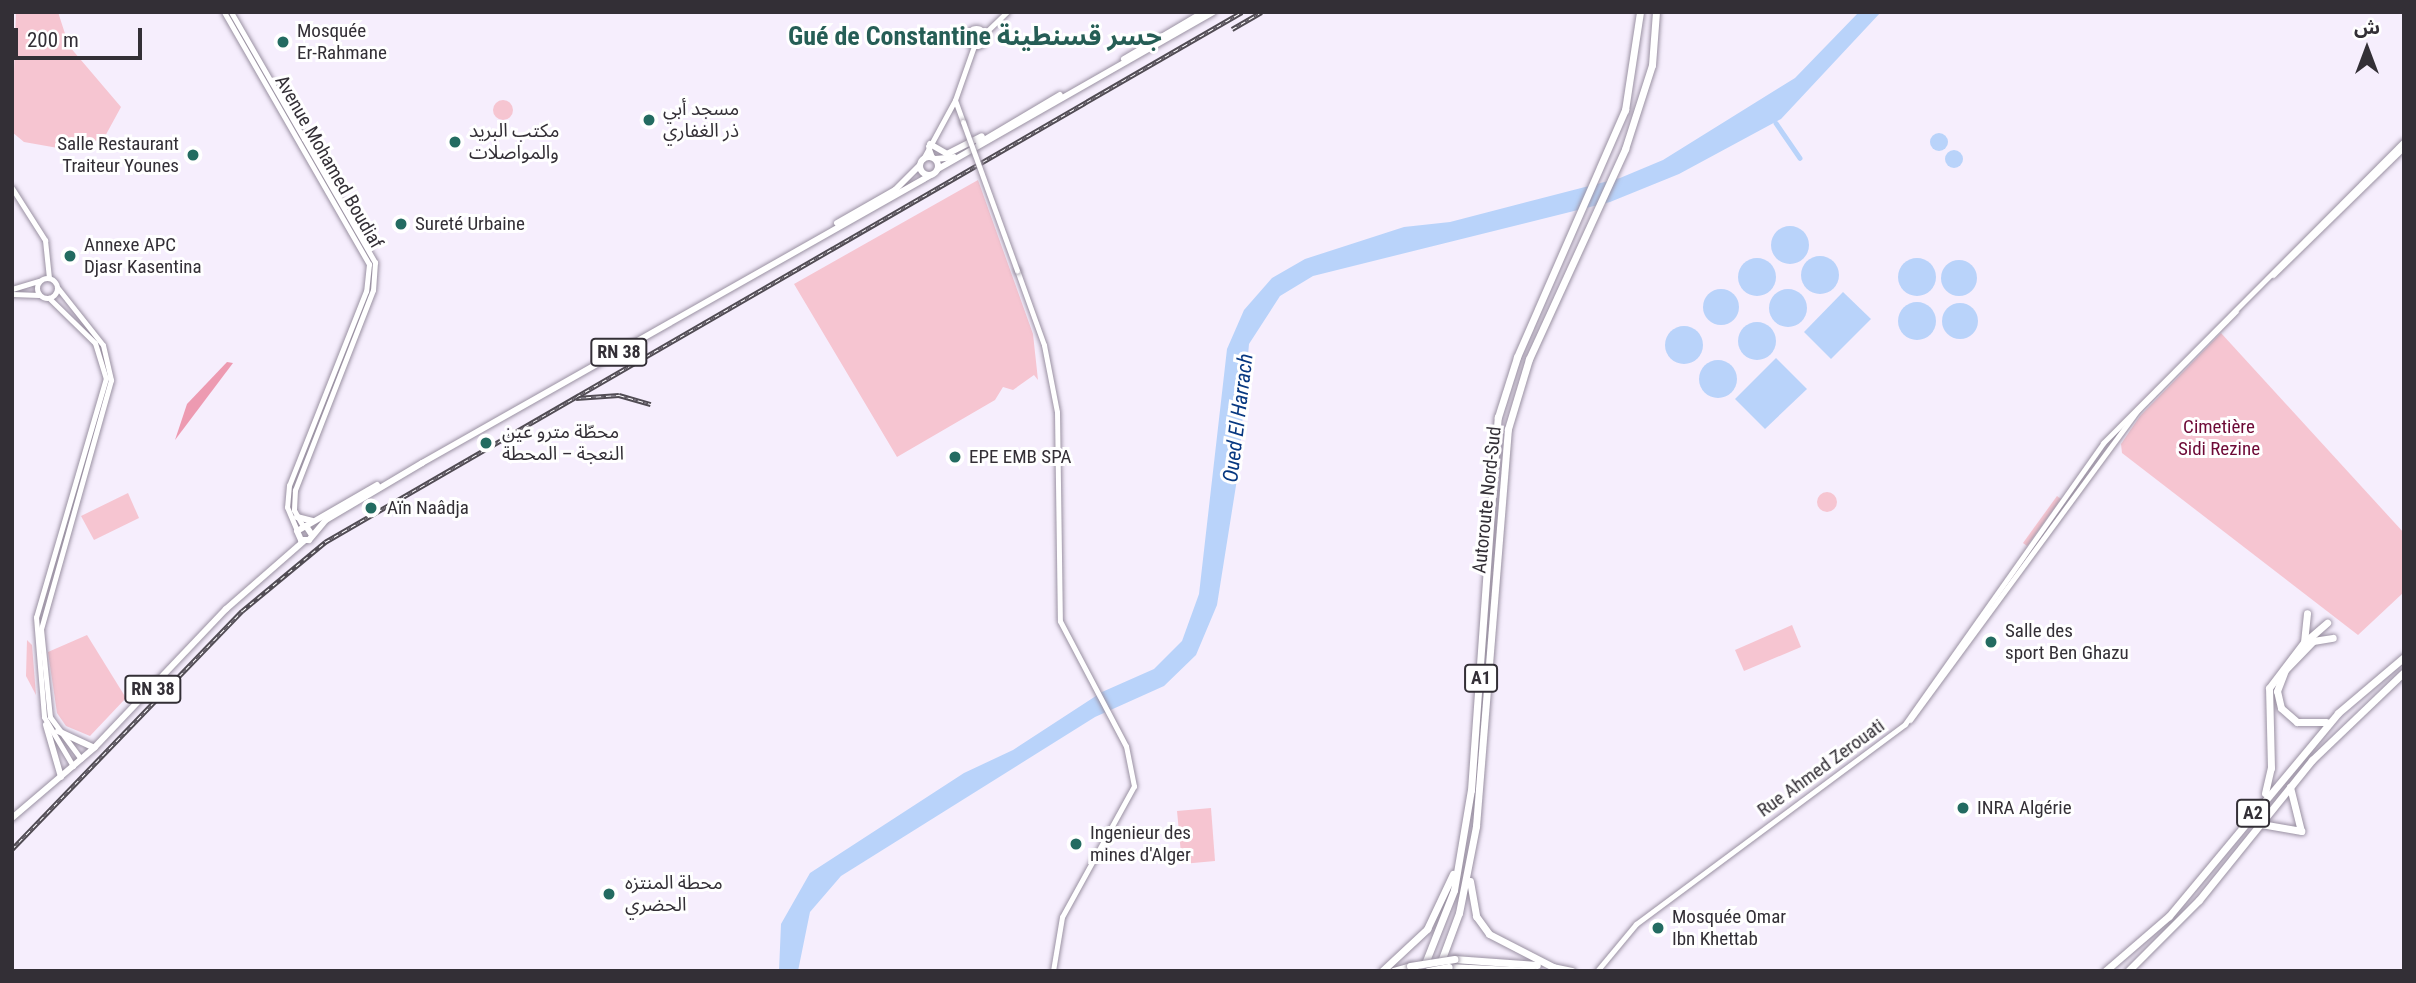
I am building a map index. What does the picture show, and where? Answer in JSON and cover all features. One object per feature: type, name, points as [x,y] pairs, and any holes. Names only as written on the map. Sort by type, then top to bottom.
[{"type":"highway","name":"Autoroute Nord-Sud","points":[[1422,971],[1446,917],[1461,854],[1479,713],[1489,491],[1509,379],[1625,110],[1635,77],[1640,12]]},
{"type":"highway","name":"Autoroute Nord-Sud","points":[[1437,971],[1470,861],[1490,700],[1503,466],[1521,382],[1629,138],[1652,65],[1656,12]]},
{"type":"highway","points":[[2307,613],[2309,642],[2285,670],[2278,700],[2286,714],[2310,727],[2338,713]]},
{"type":"highway","points":[[2254,812],[2270,778],[2269,688],[2309,642],[2333,638]]},
{"type":"highway","name":"A2","points":[[2105,971],[2169,916],[2338,713],[2404,657]]},
{"type":"highway","name":"A2","points":[[2128,971],[2178,924],[2290,787],[2404,672]]},
{"type":"highway","points":[[2260,824],[2285,824],[2301,831],[2290,787]]},
{"type":"highway","points":[[1382,971],[1427,929],[1461,854]]},
{"type":"highway","points":[[1470,861],[1473,906],[1489,934],[1555,968]]},
{"type":"highway","points":[[1393,971],[1454,959],[1572,971]]},
{"type":"highway","points":[[1428,971],[1449,967],[1533,971]]},
{"type":"main road","name":"Avenue Mohamed Boudiaf","points":[[224,12],[369,264],[366,291],[289,485],[287,507],[301,529]]},
{"type":"main road","name":"Avenue Mohamed Boudiaf","points":[[231,12],[369,247],[376,271],[295,490],[297,517]]},
{"type":"main road","points":[[921,162],[955,100],[974,46],[1007,12]]},
{"type":"main road","points":[[921,162],[934,158],[952,158],[1204,12]]},
{"type":"main road","name":"RN 38","points":[[12,818],[95,747],[286,552],[301,529],[931,175],[1213,12]]},
{"type":"main road","points":[[974,46],[969,31],[984,34]]},
{"type":"main road","points":[[955,100],[1044,345],[1055,398],[1060,621],[1085,674],[1115,726],[1134,786],[1062,917],[1053,971]]},
{"type":"main road","points":[[929,145],[947,155],[1031,113]]},
{"type":"main road","name":"Rue Ahmed Zerouati","points":[[1597,971],[1636,923],[1905,724],[2102,452],[2106,442],[2146,394],[2404,141]]},
{"type":"main road","points":[[929,145],[938,169]]},
{"type":"main road","points":[[1905,724],[2170,375],[2404,147]]},
{"type":"main road","points":[[921,162],[931,175]]},
{"type":"main road","name":"RN 38","points":[[286,552],[422,463],[830,230],[895,190],[921,162]]},
{"type":"main road","points":[[12,188],[45,240],[49,278],[103,345],[111,370],[107,408],[36,618],[46,725],[61,778]]},
{"type":"main road","points":[[12,289],[49,278]]},
{"type":"main road","points":[[39,281],[40,295]]},
{"type":"main road","points":[[49,298],[57,287]]},
{"type":"main road","points":[[12,294],[49,298],[95,343],[106,378],[41,629],[45,690],[58,732],[81,759]]},
{"type":"main road","points":[[2106,442],[2114,446]]},
{"type":"main road","points":[[2102,452],[2109,455]]},
{"type":"main road","points":[[297,517],[303,541]]},
{"type":"main road","points":[[297,517],[315,521]]},
{"type":"main road","points":[[301,529],[312,535]]},
{"type":"main road","points":[[46,725],[73,766]]},
{"type":"main road","points":[[58,732],[95,747]]},
{"type":"green space","points":[[16,12],[58,12],[69,46],[121,107],[103,140],[85,142],[75,151],[24,142],[12,132]]},
{"type":"green space","points":[[503,100],[510,103],[513,110],[510,117],[503,120],[496,117],[493,110],[496,103]]},
{"type":"green space","points":[[978,180],[1033,334],[1038,380],[1034,375],[1013,390],[1003,387],[995,400],[897,457],[794,284]]},
{"type":"green space","name":"Cimetière Sidi Rezine","points":[[2221,333],[2404,533],[2404,592],[2358,635],[2122,453],[2121,444],[2140,416]]},
{"type":"green space","points":[[1827,492],[1834,495],[1837,502],[1834,509],[1827,512],[1820,509],[1817,502],[1820,495]]},
{"type":"green space","points":[[128,493],[139,518],[94,540],[81,516]]},
{"type":"green space","points":[[2057,496],[2061,499],[2027,546],[2023,543]]},
{"type":"green space","points":[[1792,625],[1801,647],[1744,671],[1735,650]]},
{"type":"green space","points":[[87,635],[126,698],[90,736],[66,726],[57,713],[48,652]]},
{"type":"green space","points":[[27,640],[32,645],[36,695],[26,676]]},
{"type":"green space","points":[[1211,808],[1215,861],[1182,864],[1177,811]]},
{"type":"shaded area","points":[[227,362],[233,363],[175,440],[187,404]]},
{"type":"water","points":[[1859,12],[1881,12],[1781,119],[1679,174],[1610,202],[1313,276],[1280,296],[1249,344],[1238,473],[1217,605],[1196,655],[1164,686],[1095,717],[841,876],[810,912],[798,971],[779,971],[781,924],[810,873],[964,773],[1013,750],[1102,692],[1154,669],[1182,641],[1199,594],[1227,349],[1244,310],[1272,278],[1305,259],[1404,227],[1450,222],[1620,178],[1663,160],[1795,78]]},
{"type":"water","points":[[1939,133],[1945,136],[1948,142],[1945,148],[1939,151],[1933,148],[1930,142],[1933,136]]},
{"type":"water","points":[[1954,150],[1960,153],[1963,159],[1960,165],[1954,168],[1948,165],[1945,159],[1948,153]]},
{"type":"water","points":[[1790,226],[1804,231],[1809,245],[1804,259],[1790,264],[1776,259],[1771,245],[1776,231]]},
{"type":"water","points":[[1820,256],[1833,262],[1839,275],[1833,288],[1820,294],[1807,288],[1801,275],[1807,262]]},
{"type":"water","points":[[1757,258],[1771,263],[1776,277],[1771,291],[1757,296],[1743,291],[1738,277],[1743,263]]},
{"type":"water","points":[[1917,258],[1931,263],[1936,277],[1931,291],[1917,296],[1903,291],[1898,277],[1903,263]]},
{"type":"water","points":[[1959,260],[1972,265],[1977,278],[1972,291],[1959,296],[1946,291],[1941,278],[1946,265]]},
{"type":"water","points":[[1721,289],[1734,294],[1739,307],[1734,320],[1721,325],[1708,320],[1703,307],[1708,294]]},
{"type":"water","points":[[1788,289],[1802,294],[1807,308],[1802,322],[1788,327],[1774,322],[1769,308],[1774,294]]},
{"type":"water","points":[[1843,292],[1871,319],[1831,359],[1804,332]]},
{"type":"water","points":[[1917,302],[1931,307],[1936,321],[1931,335],[1917,340],[1903,335],[1898,321],[1903,307]]},
{"type":"water","points":[[1960,303],[1973,308],[1978,321],[1973,334],[1960,339],[1947,334],[1942,321],[1947,308]]},
{"type":"water","points":[[1757,322],[1770,328],[1776,341],[1770,354],[1757,360],[1744,354],[1738,341],[1744,328]]},
{"type":"water","points":[[1684,326],[1697,332],[1703,345],[1697,358],[1684,364],[1671,358],[1665,345],[1671,332]]},
{"type":"water","points":[[1776,358],[1807,389],[1765,429],[1735,399]]},
{"type":"water","points":[[1718,360],[1731,366],[1737,379],[1731,392],[1718,398],[1705,392],[1699,379],[1705,366]]},
{"type":"waterway","points":[[1776,123],[1800,158]]},
{"type":"waterway","name":"Oued El Harrach","points":[[1242,387],[1245,359]]},
{"type":"railway","points":[[12,849],[242,611],[325,542],[1242,12]]},
{"type":"railway","points":[[1232,29],[1262,12]]},
{"type":"railway","points":[[576,398],[619,395],[651,404]]},
{"type":"place","name":"Mosquée Er-Rahmane","points":[[283,42]]},
{"type":"place","name":"مسجد أبي ذر الغفاري","points":[[649,120]]},
{"type":"place","name":"مكتب البريد والمواصلات","points":[[455,142]]},
{"type":"place","name":"Salle Restaurant Traiteur Younes","points":[[193,155]]},
{"type":"place","name":"Sureté Urbaine","points":[[401,224]]},
{"type":"place","name":"Annexe APC Djasr Kasentina","points":[[70,256]]},
{"type":"place","name":"محطّة مترو عين النعجة – المحطة","points":[[486,443]]},
{"type":"place","name":"EPE EMB SPA","points":[[955,457]]},
{"type":"place","name":"Aïn Naâdja","points":[[371,508]]},
{"type":"place","name":"Salle des sport Ben Ghazu","points":[[1991,642]]},
{"type":"place","name":"INRA Algérie","points":[[1963,808]]},
{"type":"place","name":"Ingenieur des mines d'Alger","points":[[1076,844]]},
{"type":"place","name":"محطة المنتزه الحضري","points":[[609,894]]},
{"type":"place","name":"Mosquée Omar Ibn Khettab","points":[[1658,928]]},
{"type":"district","name":"Gué de Constantine جسر قسنطينة","points":[[975,37]]}]
